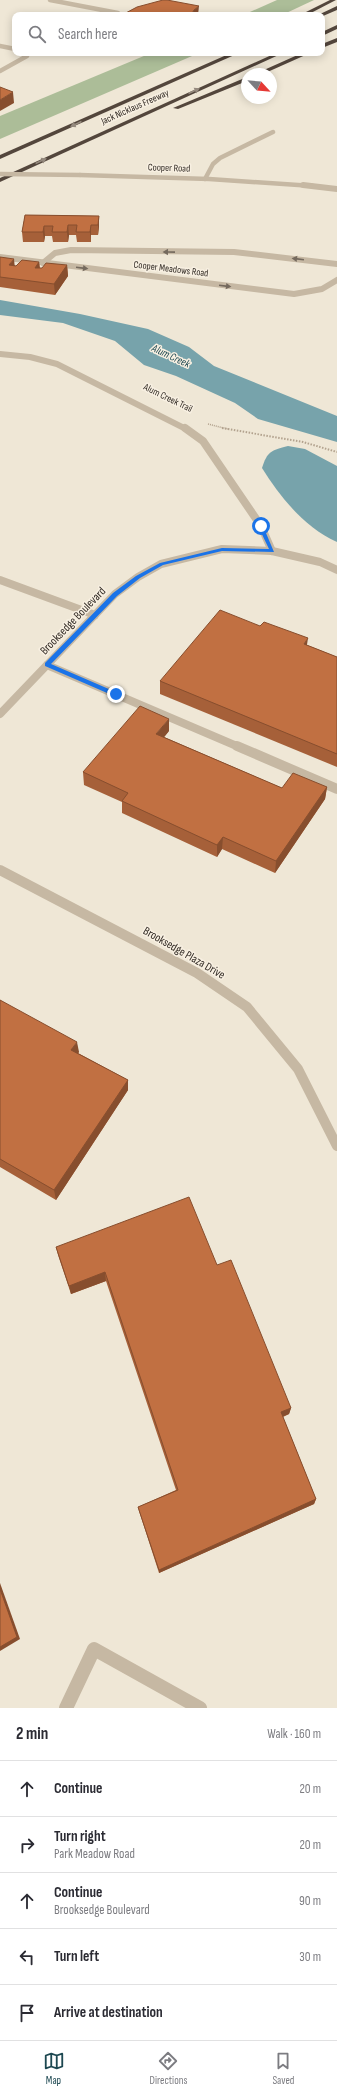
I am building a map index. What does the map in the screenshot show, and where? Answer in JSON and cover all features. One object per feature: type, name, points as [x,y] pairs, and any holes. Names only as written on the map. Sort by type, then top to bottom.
[{"type":"highway","points":[[309,12],[331,1]]},
{"type":"highway","points":[[325,13],[337,8]]},
{"type":"highway","points":[[325,33],[337,27]]},
{"type":"highway","points":[[325,45],[337,40]]},
{"type":"highway","points":[[175,80],[222,56]]},
{"type":"highway","name":"Jack Nicklaus Freeway","points":[[0,156],[229,56]]},
{"type":"highway","name":"Jack Nicklaus Freeway","points":[[0,180],[273,56]]},
{"type":"highway","points":[[272,68],[300,56]]},
{"type":"highway","points":[[57,154],[152,118],[241,81]]},
{"type":"street","points":[[50,0],[113,12]]},
{"type":"street","points":[[0,46],[12,48]]},
{"type":"street","points":[[0,71],[27,56]]},
{"type":"street","points":[[205,179],[213,164],[220,158],[273,132]]},
{"type":"street","name":"Cooper Road","points":[[0,174],[205,179],[268,182],[337,189]]},
{"type":"street","points":[[43,263],[53,253],[72,250],[234,252],[337,264]]},
{"type":"street","name":"Cooper Meadows Road","points":[[0,257],[294,294],[322,289],[337,280]]},
{"type":"street","points":[[0,354],[30,357],[58,364],[179,424],[203,441],[261,526],[272,551]]},
{"type":"street","name":"Brooksedge Boulevard","points":[[0,714],[115,594],[138,577],[161,564],[222,549],[272,551],[320,562],[337,570]]},
{"type":"street","points":[[0,580],[95,615]]},
{"type":"street","points":[[47,665],[337,789]]},
{"type":"street","name":"Brooksedge Plaza Drive","points":[[0,870],[197,972],[248,1007],[298,1069],[337,1146]]},
{"type":"street","points":[[66,1708],[94,1649],[200,1708]]},
{"type":"path","points":[[207,424],[221,428],[303,442],[337,452]]},
{"type":"green space","points":[[277,0],[314,0],[288,12],[250,12]]},
{"type":"green space","points":[[144,56],[192,56],[0,139],[0,116]]},
{"type":"water","name":"Alum Creek","points":[[0,300],[80,314],[148,329],[189,347],[214,366],[337,416],[337,442],[258,419],[235,403],[176,376],[144,365],[115,341],[63,323],[0,315]]},
{"type":"water","points":[[288,446],[305,449],[337,466],[337,542],[314,529],[294,511],[262,468],[270,452]]},
{"type":"building","points":[[163,0],[199,6],[193,12],[128,12],[137,7]]},
{"type":"building","points":[[0,87],[13,92],[0,100]]},
{"type":"building","points":[[25,215],[99,216],[98,225],[91,225],[90,232],[76,232],[77,225],[68,225],[67,232],[52,232],[53,226],[44,226],[43,232],[22,232]]},
{"type":"building","points":[[0,257],[14,259],[9,265],[16,266],[22,260],[39,262],[35,268],[42,268],[46,263],[67,265],[54,284],[0,277]]},
{"type":"building","points":[[220,610],[260,626],[264,622],[308,638],[304,644],[337,657],[337,754],[160,681]]},
{"type":"building","points":[[140,706],[169,719],[156,734],[282,788],[293,773],[327,787],[276,861],[223,837],[217,845],[122,801],[128,793],[83,772]]},
{"type":"building","points":[[0,1000],[77,1042],[71,1050],[128,1080],[54,1190],[0,1159]]},
{"type":"building","points":[[189,1197],[217,1265],[231,1260],[291,1408],[281,1412],[316,1499],[159,1570],[138,1507],[178,1490],[105,1272],[69,1286],[56,1247]]},
{"type":"building","points":[[0,1589],[17,1637],[0,1647]]},
{"type":"route","points":[[116,694],[47,665],[115,594],[138,577],[161,564],[191,555],[222,549],[272,551],[261,526]]}]
